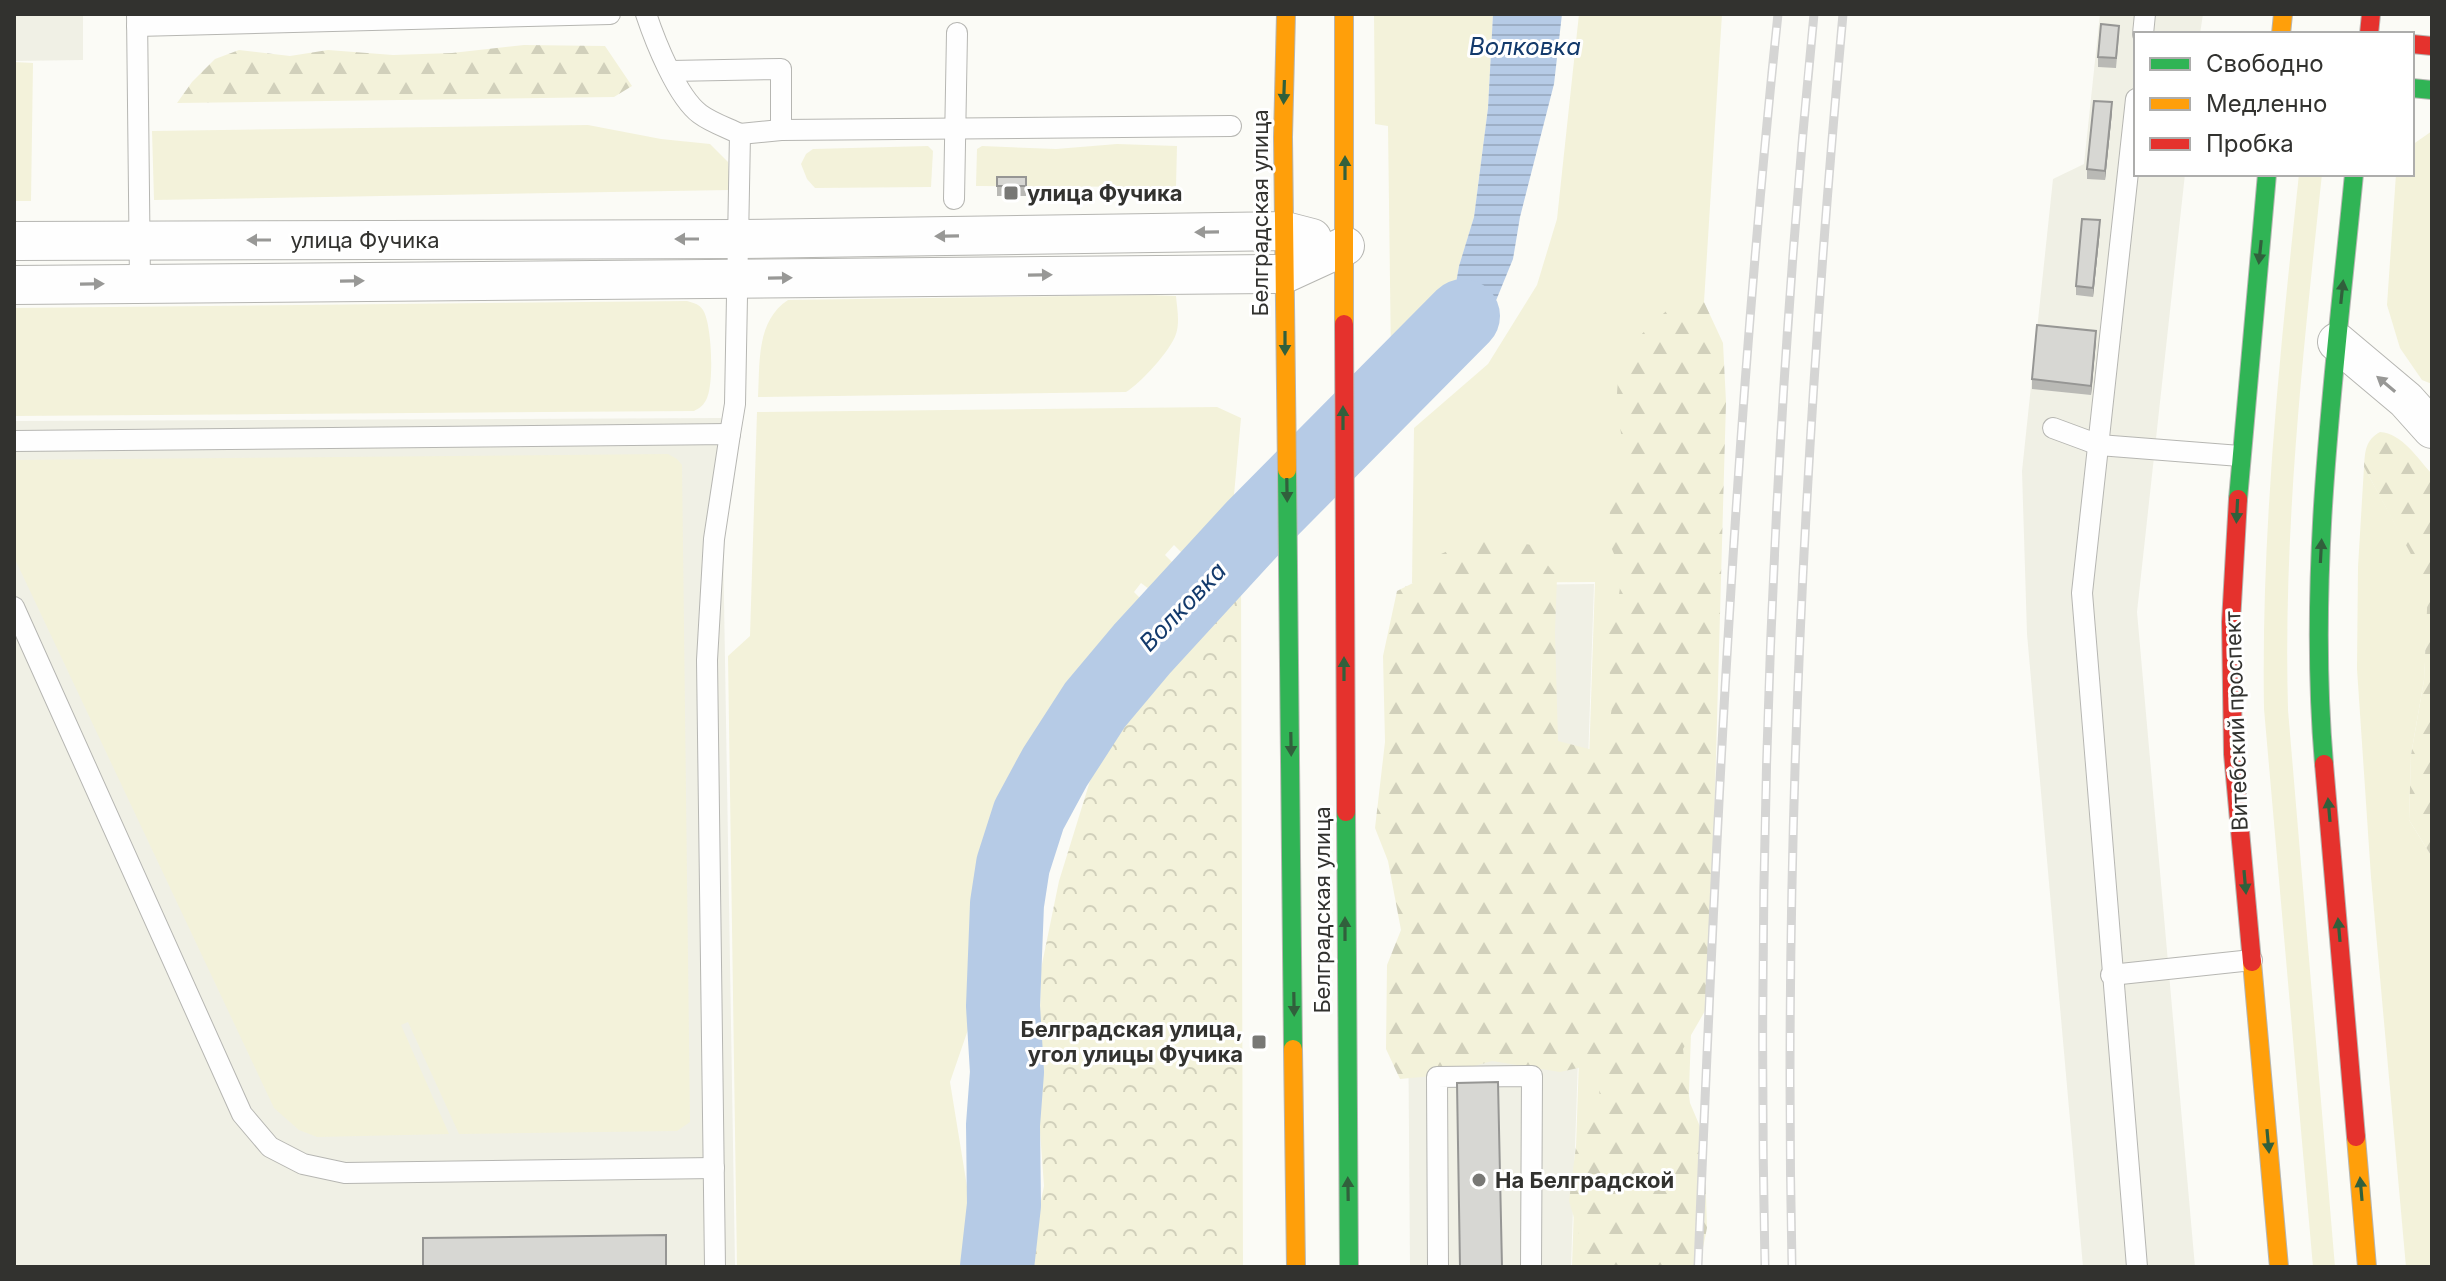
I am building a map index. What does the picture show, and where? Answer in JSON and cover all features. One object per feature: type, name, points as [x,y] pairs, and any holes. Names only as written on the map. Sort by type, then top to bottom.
[{"type":"street","name":"Белградская улица","points":[[1286,14],[1283,137],[1285,412],[1296,1267]]},
{"type":"street","points":[[1344,14],[1345,246]]},
{"type":"street","name":"Витебский проспект","points":[[2267,176],[2240,456],[2231,622],[2233,754],[2279,1267]]},
{"type":"street","points":[[2354,176],[2324,481],[2318,618],[2323,753],[2367,1267]]},
{"type":"street","name":"улица Фучика","points":[[14,241],[739,239],[1285,231],[1345,246]]},
{"type":"street","name":"Белградская улица","points":[[1345,246],[1343,366],[1349,1267]]},
{"type":"street","name":"улица Фучика","points":[[14,285],[1284,274],[1345,246]]},
{"type":"street","points":[[2337,342],[2406,400],[2432,429]]},
{"type":"lane","points":[[140,283],[137,20],[610,14]]},
{"type":"lane","points":[[646,14],[655,43],[699,113],[740,134],[781,130],[955,127],[1231,126]]},
{"type":"lane","points":[[954,199],[957,33]]},
{"type":"lane","points":[[670,71],[781,69],[781,130]]},
{"type":"lane","points":[[2134,118],[2082,593],[2137,1267]]},
{"type":"lane","points":[[715,1267],[707,660],[714,539],[735,404],[740,134]]},
{"type":"lane","points":[[2053,428],[2099,445],[2240,456]]},
{"type":"lane","points":[[14,441],[730,434]]},
{"type":"lane","points":[[14,607],[242,1114],[270,1147],[303,1164],[345,1173],[714,1168]]},
{"type":"lane","points":[[2111,975],[2252,960]]},
{"type":"lane","points":[[1438,1267],[1437,1077],[1532,1076],[1531,1267]]},
{"type":"shaded area","points":[[14,14],[83,14],[83,60],[14,61]]},
{"type":"shaded area","points":[[2100,14],[2203,14],[2200,32],[2134,32],[2134,176],[2185,176],[2137,612],[2195,1267],[2083,1267],[2027,634],[2022,471],[2053,179],[2084,164]]},
{"type":"shaded area","points":[[721,418],[735,1267],[14,1267],[14,421]]},
{"type":"shaded area","points":[[1594,584],[1571,1267],[1410,1267],[1405,586]]},
{"type":"green space","points":[[1374,14],[1493,14],[1488,108],[1474,217],[1459,266],[1453,301],[1419,337],[1391,359],[1388,126],[1375,124]]},
{"type":"green space","points":[[1579,14],[1722,14],[1698,398],[1693,974],[1683,1267],[1572,1267],[1595,582],[1412,583],[1414,428],[1488,364],[1537,285],[1557,219]]},
{"type":"green space","points":[[524,45],[605,46],[632,86],[614,97],[177,103],[215,59],[239,50],[290,56],[328,50],[393,55],[452,53]]},
{"type":"green space","points":[[14,62],[33,63],[31,201],[14,201]]},
{"type":"green space","points":[[588,125],[661,139],[710,144],[728,162],[730,190],[154,200],[152,131]]},
{"type":"green space","points":[[2432,131],[2432,384],[2422,380],[2400,348],[2387,305],[2396,176],[2414,176],[2414,144]]},
{"type":"green space","points":[[1117,144],[1177,146],[1176,187],[976,186],[977,149],[982,146],[1056,149]]},
{"type":"green space","points":[[928,146],[933,151],[931,187],[815,188],[801,164],[813,149]]},
{"type":"green space","points":[[2299,176],[2322,176],[2292,509],[2287,643],[2288,710],[2335,1267],[2313,1267],[2264,709],[2269,508]]},
{"type":"green space","points":[[1176,296],[1177,329],[1162,357],[1126,392],[758,397],[765,331],[770,319],[788,300]]},
{"type":"green space","points":[[1681,298],[1704,302],[1723,343],[1726,402],[1709,1004],[1683,1049],[1690,1103],[1704,1136],[1707,1228],[1699,1267],[1589,1267],[1569,1201],[1576,1146],[1600,1098],[1596,1064],[1560,1072],[1492,1061],[1443,1075],[1400,1079],[1386,1049],[1387,965],[1401,930],[1388,861],[1375,828],[1385,742],[1383,656],[1397,591],[1425,577],[1441,554],[1479,537],[1532,545],[1557,577],[1558,741],[1593,750],[1610,720],[1615,686],[1602,655],[1606,617],[1618,602],[1622,573],[1609,542],[1610,503],[1630,471],[1618,414],[1618,384],[1630,348]]},
{"type":"green space","points":[[687,301],[703,310],[711,354],[707,398],[694,411],[14,416],[14,308]]},
{"type":"green space","points":[[1217,407],[1241,418],[1232,517],[1190,561],[1174,545],[1165,555],[1183,573],[1167,590],[1163,588],[1157,595],[1141,583],[1134,592],[1148,606],[1075,685],[1053,714],[1024,766],[1007,810],[993,861],[982,989],[950,1082],[971,1211],[969,1267],[737,1267],[728,656],[750,636],[757,412]]},
{"type":"green space","points":[[2380,432],[2388,433],[2402,442],[2432,474],[2432,857],[2409,820],[2411,755],[2424,680],[2428,586],[2364,467],[2369,443]]},
{"type":"green space","points":[[668,454],[682,465],[690,1122],[677,1131],[459,1134],[408,1022],[401,1025],[449,1134],[317,1137],[299,1130],[274,1108],[14,557],[14,460]]},
{"type":"green space","points":[[2364,467],[2429,586],[2424,680],[2411,755],[2409,820],[2432,857],[2432,1267],[2406,1267],[2371,877],[2357,669],[2358,567]]},
{"type":"green space","points":[[1241,577],[1243,1267],[1028,1267],[1044,1186],[1038,1105],[1041,969],[1059,881],[1090,781],[1135,695]]},
{"type":"water","name":"Волковка","points":[[1493,14],[1562,14],[1554,84],[1520,217],[1513,259],[1495,303],[1452,355],[1398,411],[1392,403],[1391,359],[1419,337],[1453,300],[1459,266],[1474,217],[1488,108]]},
{"type":"building","points":[[2101,24],[2119,26],[2116,58],[2098,57]]},
{"type":"building","points":[[2094,101],[2112,102],[2105,171],[2087,169]]},
{"type":"building","points":[[997,177],[1026,177],[1026,186],[997,186]]},
{"type":"building","points":[[2082,219],[2100,220],[2093,288],[2076,286]]},
{"type":"building","points":[[2037,325],[2096,331],[2091,386],[2032,379]]},
{"type":"building","name":"На Белградской","points":[[1498,1082],[1502,1267],[1460,1267],[1457,1083]]},
{"type":"building","points":[[666,1235],[666,1267],[423,1267],[423,1238]]},
{"type":"waterway","name":"Волковка","points":[[997,1267],[1004,1205],[1003,1125],[1007,1072],[1003,1006],[1007,904],[1013,865],[1029,815],[1055,767],[1095,705],[1142,649],[1254,527],[1463,316]]},
{"type":"railway","points":[[1698,1267],[1719,797],[1738,483],[1778,14]]},
{"type":"railway","points":[[1765,1267],[1763,953],[1771,640],[1788,326],[1814,14]]},
{"type":"railway","points":[[1792,1267],[1791,953],[1800,640],[1818,327],[1843,14]]},
{"type":"traffic: fast","points":[[2414,88],[2432,90]]},
{"type":"traffic: fast","points":[[2238,499],[2267,176]]},
{"type":"traffic: fast","points":[[2324,764],[2320,690],[2321,542],[2354,176]]},
{"type":"traffic: fast","points":[[1287,470],[1293,1049]]},
{"type":"traffic: fast","points":[[1346,812],[1349,1267]]},
{"type":"traffic: slow","points":[[1286,14],[1283,137],[1287,470]]},
{"type":"traffic: slow","points":[[1344,14],[1344,324]]},
{"type":"traffic: slow","points":[[2281,32],[2283,14]]},
{"type":"traffic: slow","points":[[2252,962],[2279,1267]]},
{"type":"traffic: slow","points":[[1293,1049],[1296,1267]]},
{"type":"traffic: slow","points":[[2356,1137],[2367,1267]]},
{"type":"traffic: jam","points":[[2369,32],[2371,14]]},
{"type":"traffic: jam","points":[[2414,44],[2432,46]]},
{"type":"traffic: jam","points":[[1344,324],[1346,812]]},
{"type":"traffic: jam","points":[[2238,499],[2231,622],[2233,754],[2252,962]]},
{"type":"traffic: jam","points":[[2324,764],[2356,1137]]},
{"type":"place","name":"улица Фучика","points":[[1011,193]]},
{"type":"place","name":"Белградская улица, угол улицы Фучика","points":[[1259,1042]]},
{"type":"place","name":"На Белградской","points":[[1479,1180]]}]
